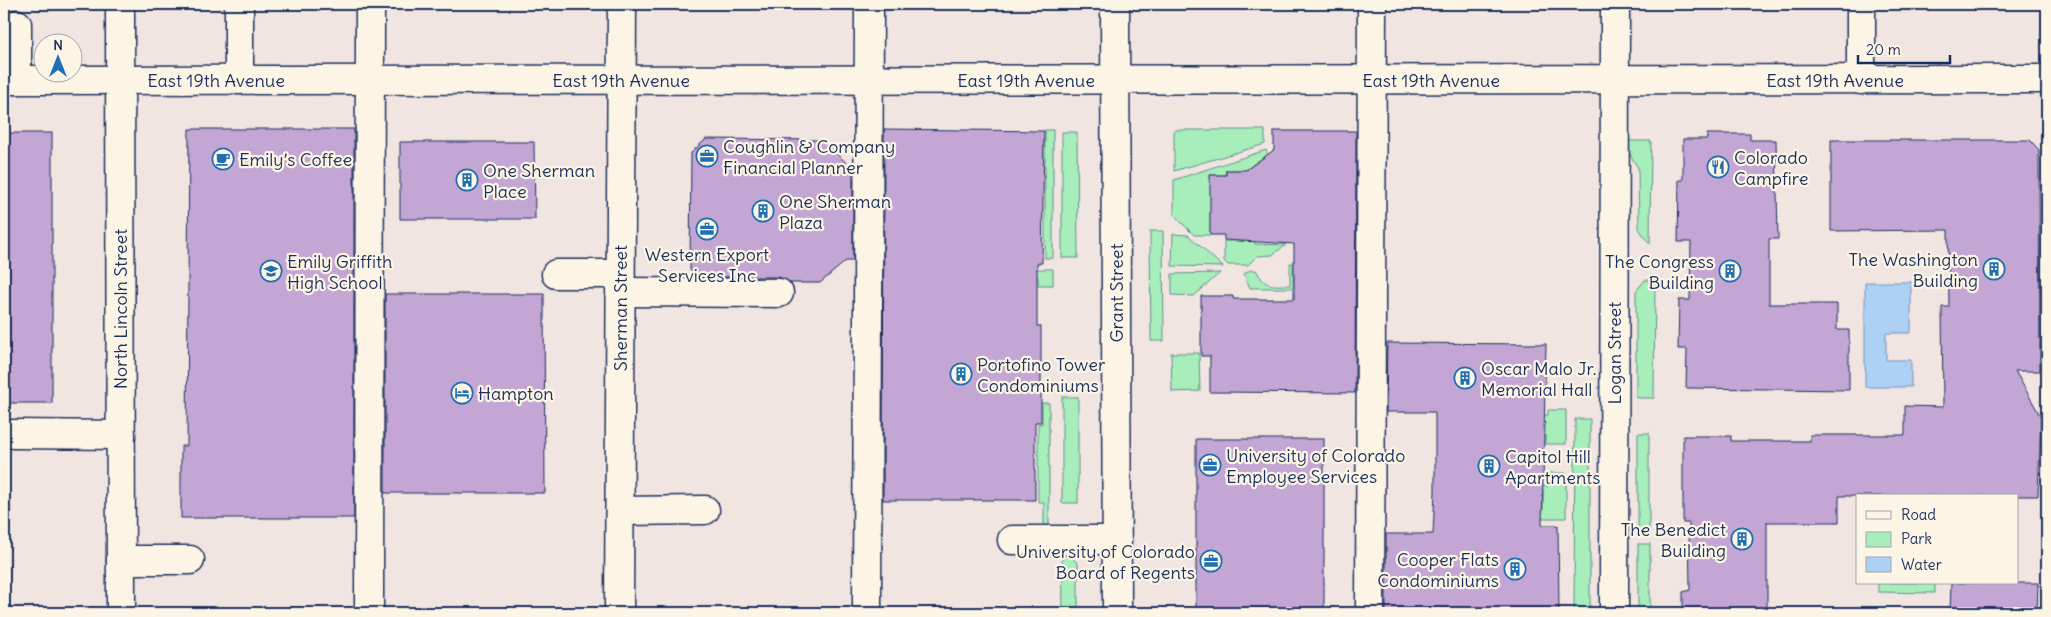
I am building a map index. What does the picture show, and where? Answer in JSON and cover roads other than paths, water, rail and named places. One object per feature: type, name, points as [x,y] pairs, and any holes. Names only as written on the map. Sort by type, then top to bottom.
[{"type":"street","name":"North Lincoln Street","points":[[120,4],[121,613]]},
{"type":"street","points":[[369,613],[370,4]]},
{"type":"street","name":"Sherman Street","points":[[619,613],[622,4]]},
{"type":"street","points":[[867,613],[869,4]]},
{"type":"street","name":"Grant Street","points":[[1115,4],[1117,613]]},
{"type":"street","points":[[1370,613],[1372,4]]},
{"type":"street","name":"Logan Street","points":[[1614,613],[1615,4]]},
{"type":"street","points":[[1861,4],[1861,80]]},
{"type":"street","points":[[239,80],[240,7]]},
{"type":"street","points":[[10,80],[17,24]]},
{"type":"street","name":"East 19th Avenue","points":[[10,80],[2047,79]]},
{"type":"street","points":[[556,274],[620,283],[780,293]]},
{"type":"street","points":[[13,434],[121,436]]},
{"type":"street","points":[[620,511],[705,510]]},
{"type":"street","points":[[1012,540],[1116,540]]},
{"type":"street","points":[[121,560],[190,560]]},
{"type":"water","points":[[1865,282],[1911,282],[1911,333],[1886,333],[1886,360],[1911,360],[1911,387],[1865,387]]},
{"type":"place","name":"Coughlin & Company Financial Planner","points":[[707,156]]},
{"type":"place","name":"Emily’s Coffee","points":[[223,159]]},
{"type":"place","name":"Colorado Campfire","points":[[1718,167]]},
{"type":"place","name":"One Sherman Place","points":[[467,180]]},
{"type":"place","name":"One Sherman Plaza","points":[[763,211]]},
{"type":"place","name":"Western Export Services Inc","points":[[707,229]]},
{"type":"place","name":"The Washington Building","points":[[1994,269]]},
{"type":"place","name":"Emily Griffith High School","points":[[271,271]]},
{"type":"place","name":"The Congress Building","points":[[1730,271]]},
{"type":"place","name":"Portofino Tower Condominiums","points":[[961,374]]},
{"type":"place","name":"Oscar Malo Jr. Memorial Hall","points":[[1465,378]]},
{"type":"place","name":"Hampton","points":[[462,393]]},
{"type":"place","name":"University of Colorado Employee Services","points":[[1210,465]]},
{"type":"place","name":"Capitol Hill Apartments","points":[[1489,466]]},
{"type":"place","name":"The Benedict Building","points":[[1742,539]]},
{"type":"place","name":"University of Colorado Board of Regents","points":[[1211,561]]},
{"type":"place","name":"Cooper Flats Condominiums","points":[[1515,569]]}]
